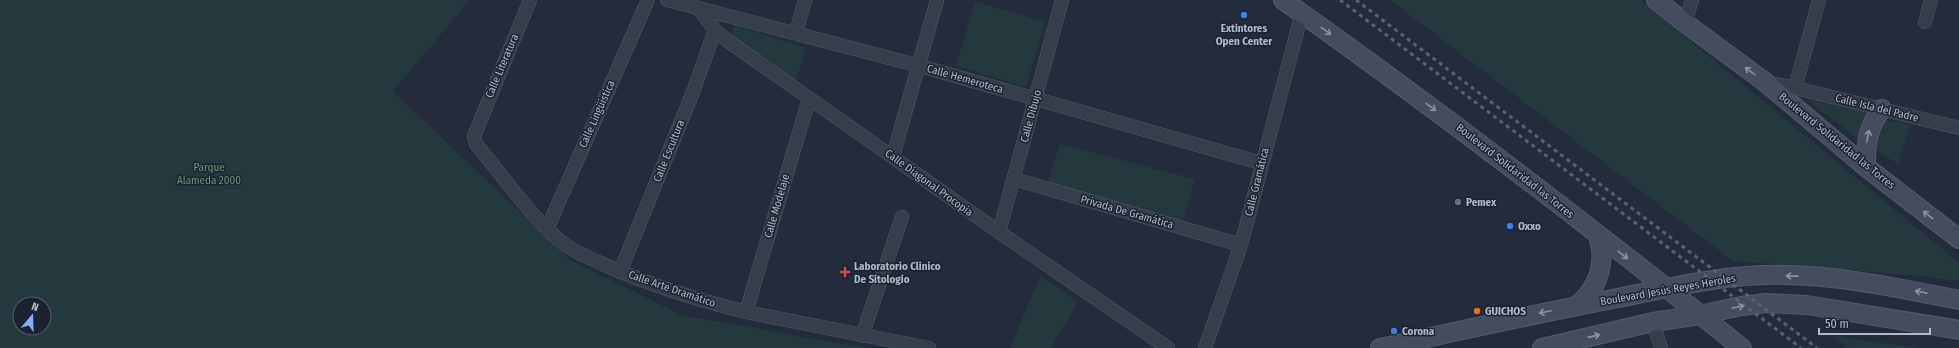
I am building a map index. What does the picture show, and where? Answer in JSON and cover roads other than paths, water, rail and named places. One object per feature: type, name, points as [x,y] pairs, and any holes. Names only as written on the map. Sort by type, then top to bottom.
[{"type":"main road","name":"Boulevard Solidaridad las Torres","points":[[1283,0],[1525,176],[1598,236],[1742,348]]},
{"type":"main road","name":"Boulevard Solidaridad las Torres","points":[[1656,0],[1765,82],[1866,166],[1959,239]]},
{"type":"main road","points":[[1866,166],[1868,132],[1871,124],[1882,109]]},
{"type":"main road","points":[[1576,306],[1590,293],[1600,270],[1603,252],[1598,236]]},
{"type":"main road","name":"Boulevard Jesús Reyes Heroles","points":[[1380,348],[1666,288],[1728,278],[1762,275],[1799,276],[1896,288],[1959,300]]},
{"type":"main road","points":[[1542,348],[1653,322],[1700,315],[1741,306],[1784,303],[1959,330]]},
{"type":"street","name":"Calle Literatura","points":[[474,131],[530,0]]},
{"type":"street","name":"Calle Lingüística","points":[[547,229],[648,0]]},
{"type":"street","name":"Calle Hemeroteca","points":[[667,0],[681,2],[698,8],[796,32],[1261,162]]},
{"type":"street","points":[[796,32],[805,0]]},
{"type":"street","points":[[893,156],[920,66],[937,0]]},
{"type":"street","name":"Calle Dibujo","points":[[999,232],[1062,0]]},
{"type":"street","points":[[1685,23],[1692,0]]},
{"type":"street","points":[[1795,88],[1819,0]]},
{"type":"street","points":[[1925,22],[1931,0]]},
{"type":"street","name":"Calle Diagonal Procopia","points":[[698,8],[715,30],[728,41],[999,232],[1168,348]]},
{"type":"street","name":"Calle Gramática","points":[[1205,348],[1241,245],[1261,162],[1302,14]]},
{"type":"street","name":"Calle Escultura","points":[[620,272],[693,92],[715,30]]},
{"type":"street","name":"Calle Isla del Padre","points":[[1765,82],[1959,128]]},
{"type":"street","name":"Calle Modelaje","points":[[746,312],[809,99]]},
{"type":"street","name":"Calle Arte Dramático","points":[[474,131],[476,144],[547,229],[575,251],[620,272],[668,290],[746,312],[929,348]]},
{"type":"street","name":"Privada De Gramática","points":[[1014,179],[1241,245]]},
{"type":"street","points":[[862,336],[902,217]]},
{"type":"street","points":[[1653,322],[1661,348]]},
{"type":"railway","points":[[1340,0],[1801,348]]},
{"type":"railway","points":[[1356,0],[1817,348]]},
{"type":"place","name":"Extintores Open Center","points":[[1244,15]]},
{"type":"place","name":"Pemex","points":[[1458,202]]},
{"type":"place","name":"Oxxo","points":[[1510,226]]},
{"type":"place","name":"Laboratorio Clinico De Sitologio","points":[[845,272]]},
{"type":"place","name":"GUICHOS","points":[[1477,311]]},
{"type":"place","name":"Corona","points":[[1394,331]]},
{"type":"park label","name":"Parque Alameda 2000","points":[[209,173]]}]
